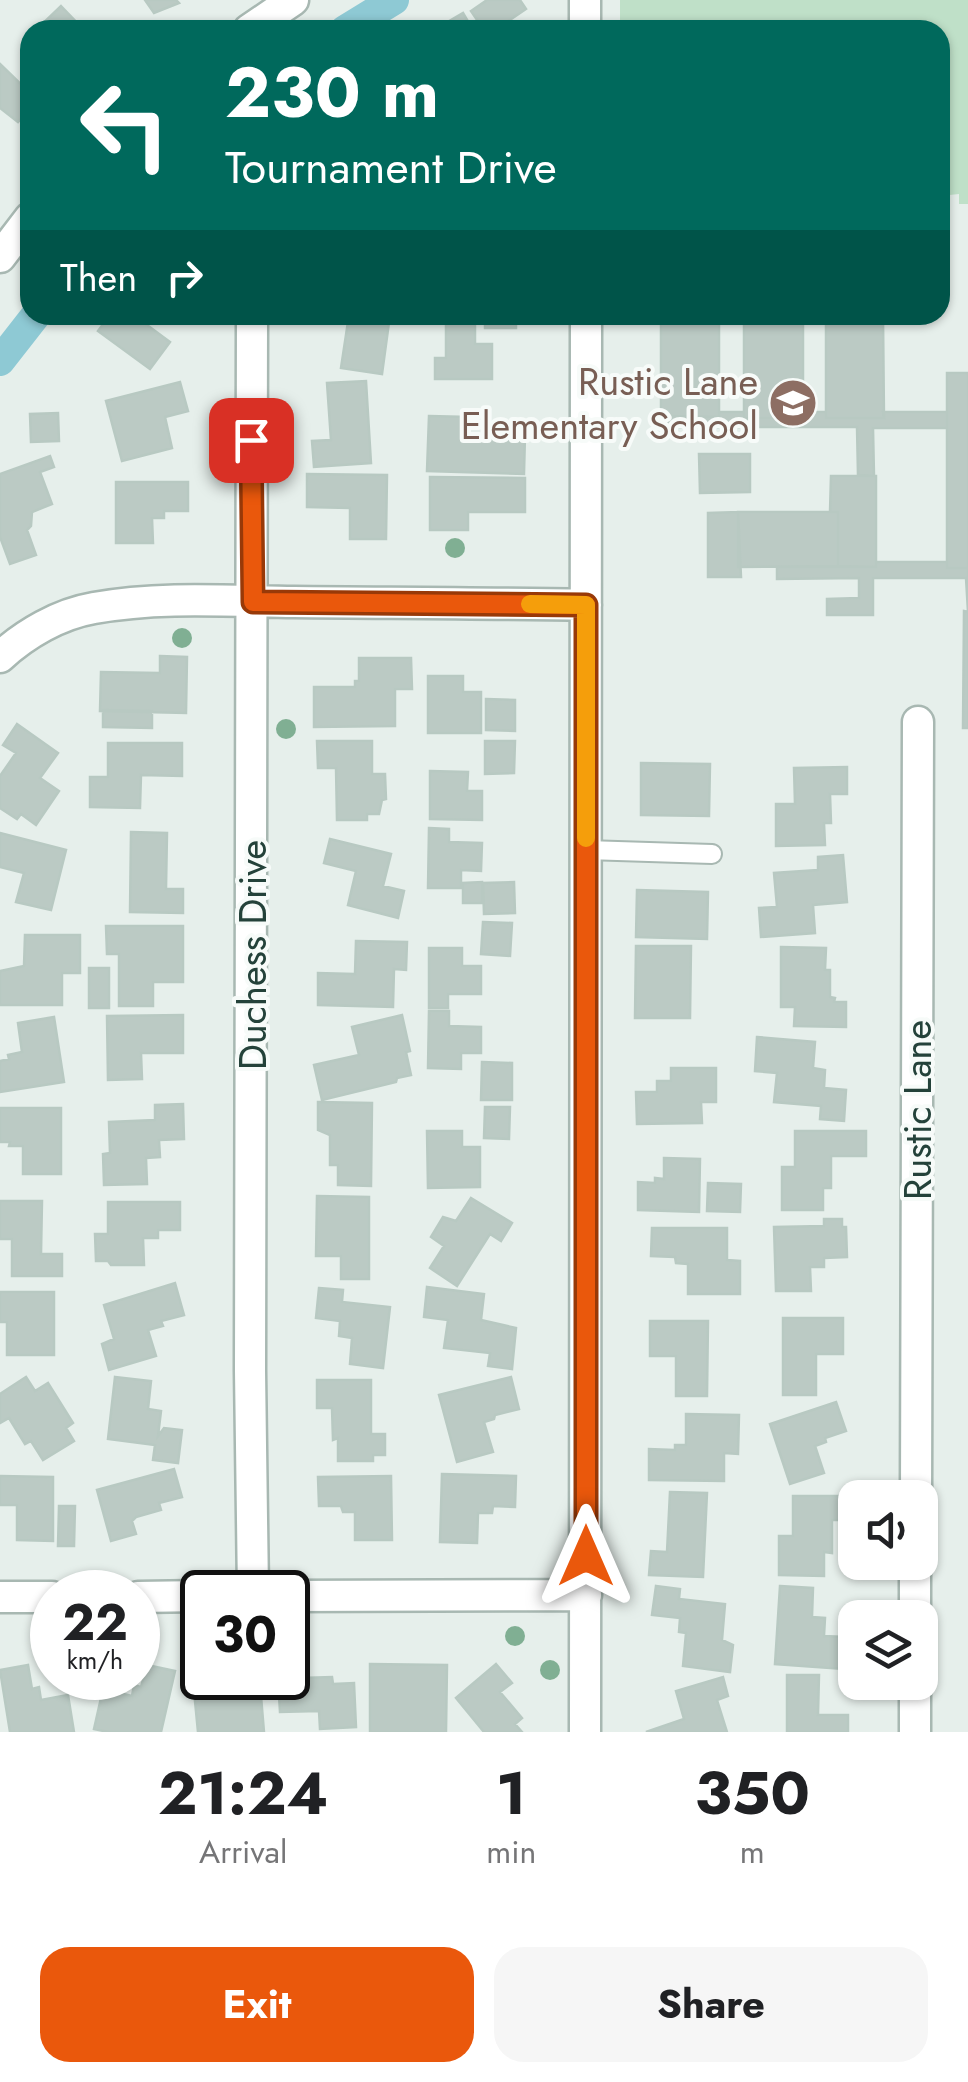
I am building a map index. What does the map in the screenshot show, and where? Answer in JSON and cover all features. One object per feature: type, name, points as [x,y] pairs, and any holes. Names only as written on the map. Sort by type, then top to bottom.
[{"type":"street","points":[[264,20],[293,0]]},
{"type":"street","points":[[0,257],[20,231]]},
{"type":"street","name":"Duchess Drive","points":[[252,325],[253,1570]]},
{"type":"street","points":[[585,1732],[586,325]]},
{"type":"street","points":[[0,658],[17,642],[54,621],[90,608],[132,604],[586,605]]},
{"type":"street","name":"Rustic Lane","points":[[916,1480],[918,722]]},
{"type":"street","points":[[310,1596],[586,1595]]},
{"type":"street","points":[[0,1597],[30,1597]]},
{"type":"street","points":[[915,1700],[915,1732]]},
{"type":"lane","points":[[586,850],[712,854]]},
{"type":"green space","points":[[620,0],[968,0],[968,204],[959,204],[959,194],[950,195],[950,20],[620,20]]},
{"type":"building","points":[[145,0],[176,0],[179,3],[154,13]]},
{"type":"building","points":[[487,0],[520,0],[526,9],[510,20],[477,20],[471,11]]},
{"type":"building","points":[[61,6],[74,20],[46,20]]},
{"type":"building","points":[[0,64],[20,83],[20,120],[0,108]]},
{"type":"building","points":[[102,325],[147,325],[170,342],[150,369],[98,331]]},
{"type":"building","points":[[347,325],[389,325],[382,374],[341,368]]},
{"type":"building","points":[[446,325],[475,325],[475,344],[492,344],[492,379],[435,379],[435,358],[446,358]]},
{"type":"building","points":[[485,325],[516,325],[516,328]]},
{"type":"building","points":[[661,325],[719,325],[719,417],[661,416]]},
{"type":"building","points":[[744,325],[803,325],[803,418],[744,418]]},
{"type":"building","points":[[826,325],[883,325],[884,418],[826,418]]},
{"type":"building","points":[[947,373],[968,373],[968,568],[947,568]]},
{"type":"building","points":[[366,381],[371,463],[314,467],[312,441],[331,440],[327,383]]},
{"type":"building","points":[[180,382],[188,411],[165,417],[172,448],[122,461],[106,401]]},
{"type":"building","points":[[719,412],[744,412],[744,418],[803,418],[802,412],[826,412],[826,418],[884,418],[883,412],[947,412],[947,428],[873,428],[874,476],[858,475],[857,427],[664,427],[664,416],[719,417]]},
{"type":"building","points":[[58,413],[59,441],[31,442],[30,414]]},
{"type":"building","points":[[429,416],[469,417],[468,434],[525,435],[524,474],[427,471]]},
{"type":"building","points":[[699,454],[750,454],[750,492],[700,493]]},
{"type":"building","points":[[50,456],[54,467],[40,472],[52,504],[32,512],[27,530],[36,555],[10,564],[0,537],[0,474]]},
{"type":"building","points":[[307,474],[387,475],[386,539],[350,539],[350,508],[307,507]]},
{"type":"building","points":[[831,476],[876,476],[876,567],[838,566],[838,512],[830,512]]},
{"type":"building","points":[[430,477],[525,478],[525,512],[468,512],[468,530],[430,530]]},
{"type":"building","points":[[116,482],[188,482],[188,511],[164,511],[164,518],[152,518],[153,543],[116,543]]},
{"type":"building","points":[[738,512],[838,512],[838,566],[738,567]]},
{"type":"building","points":[[738,512],[741,577],[708,577],[708,513]]},
{"type":"building","points":[[876,562],[947,562],[947,568],[968,568],[968,612],[966,578],[873,578],[873,615],[827,615],[827,599],[859,598],[859,578],[777,579],[777,567],[876,567]]},
{"type":"building","points":[[964,611],[968,612],[968,728],[963,728]]},
{"type":"building","points":[[160,656],[187,657],[186,713],[100,711],[101,672],[160,673]]},
{"type":"building","points":[[359,658],[411,658],[412,689],[395,689],[395,726],[314,727],[314,687],[355,687],[355,681],[359,681]]},
{"type":"building","points":[[428,676],[463,676],[463,692],[481,692],[481,733],[428,733]]},
{"type":"building","points":[[486,699],[515,700],[515,731],[486,730]]},
{"type":"building","points":[[103,710],[152,711],[152,728],[103,727]]},
{"type":"building","points":[[17,724],[58,753],[40,778],[59,791],[36,825],[21,814],[17,819],[0,808],[0,776],[16,753],[3,745]]},
{"type":"building","points":[[317,741],[372,741],[372,774],[385,774],[386,799],[382,800],[379,814],[367,814],[367,820],[337,820],[336,768],[318,768]]},
{"type":"building","points":[[485,741],[515,741],[514,773],[485,774]]},
{"type":"building","points":[[108,743],[182,743],[182,776],[141,775],[140,808],[90,807],[90,777],[108,777]]},
{"type":"building","points":[[641,763],[710,764],[709,816],[641,815]]},
{"type":"building","points":[[847,767],[847,794],[830,794],[831,823],[824,823],[825,845],[776,846],[776,804],[795,804],[794,768]]},
{"type":"building","points":[[430,771],[468,772],[467,791],[482,791],[482,820],[430,819]]},
{"type":"building","points":[[429,828],[449,829],[449,842],[482,843],[481,871],[461,870],[461,888],[428,888]]},
{"type":"building","points":[[131,832],[167,833],[166,889],[183,889],[183,913],[130,912]]},
{"type":"building","points":[[0,833],[66,850],[51,910],[16,902],[24,873],[0,867]]},
{"type":"building","points":[[330,839],[391,854],[383,886],[404,891],[398,918],[348,905],[356,871],[324,863]]},
{"type":"building","points":[[843,855],[847,902],[813,905],[815,933],[761,937],[759,908],[777,907],[774,873],[818,870],[818,857]]},
{"type":"building","points":[[482,882],[482,903],[463,903],[463,883]]},
{"type":"building","points":[[514,882],[515,913],[484,914],[483,883]]},
{"type":"building","points":[[637,890],[708,892],[707,939],[636,937]]},
{"type":"building","points":[[483,922],[512,923],[510,956],[481,954]]},
{"type":"building","points":[[106,926],[183,926],[183,982],[153,982],[153,1006],[119,1006],[119,954],[107,954]]},
{"type":"building","points":[[25,935],[80,935],[80,973],[62,973],[62,1005],[0,1005],[0,971],[24,966]]},
{"type":"building","points":[[356,941],[407,942],[406,970],[394,969],[393,1007],[318,1005],[318,973],[355,974]]},
{"type":"building","points":[[636,946],[691,946],[690,1018],[635,1018]]},
{"type":"building","points":[[781,947],[826,948],[830,997],[835,998],[834,1002],[846,1002],[846,1027],[794,1026],[795,1007],[781,1007]]},
{"type":"building","points":[[429,948],[462,948],[462,966],[481,966],[481,994],[448,994],[448,1008],[429,1008]]},
{"type":"building","points":[[89,968],[109,968],[109,1008],[89,1008]]},
{"type":"building","points":[[429,1011],[449,1011],[449,1026],[481,1027],[481,1053],[461,1053],[461,1069],[428,1068]]},
{"type":"building","points":[[183,1015],[183,1053],[141,1053],[142,1079],[108,1080],[107,1016]]},
{"type":"building","points":[[402,1015],[411,1075],[322,1100],[314,1065],[359,1055],[352,1027]]},
{"type":"building","points":[[54,1017],[64,1082],[0,1092],[0,1061],[22,1052],[18,1023]]},
{"type":"building","points":[[757,1037],[815,1042],[813,1068],[825,1070],[824,1088],[846,1090],[844,1121],[820,1119],[821,1106],[774,1102],[777,1073],[755,1071]]},
{"type":"building","points":[[482,1062],[512,1063],[512,1100],[481,1100]]},
{"type":"building","points":[[671,1068],[716,1068],[716,1102],[701,1102],[702,1123],[637,1124],[636,1092],[657,1092],[657,1081],[671,1081]]},
{"type":"building","points":[[318,1102],[372,1103],[371,1186],[338,1185],[338,1165],[330,1165],[330,1135],[318,1130]]},
{"type":"building","points":[[183,1104],[184,1139],[159,1140],[160,1157],[146,1158],[147,1184],[104,1185],[103,1154],[110,1153],[109,1122],[155,1120],[155,1105]]},
{"type":"building","points":[[485,1107],[510,1107],[509,1139],[484,1138]]},
{"type":"building","points":[[0,1108],[61,1108],[61,1174],[23,1174],[23,1146],[0,1142]]},
{"type":"building","points":[[427,1131],[462,1131],[462,1147],[480,1147],[480,1187],[428,1188]]},
{"type":"building","points":[[795,1131],[866,1131],[866,1156],[831,1156],[831,1188],[823,1188],[823,1210],[782,1210],[782,1167],[795,1167]]},
{"type":"building","points":[[664,1158],[700,1159],[699,1212],[638,1210],[638,1182],[664,1179]]},
{"type":"building","points":[[708,1183],[741,1184],[740,1212],[707,1211]]},
{"type":"building","points":[[317,1196],[369,1197],[369,1279],[341,1279],[341,1256],[316,1256]]},
{"type":"building","points":[[471,1198],[512,1223],[501,1241],[490,1234],[457,1286],[430,1268],[444,1246],[431,1237],[443,1217],[456,1221]]},
{"type":"building","points":[[0,1201],[42,1201],[41,1254],[62,1254],[62,1276],[12,1276],[12,1239],[0,1239]]},
{"type":"building","points":[[108,1202],[180,1202],[180,1230],[158,1230],[158,1238],[143,1238],[144,1265],[96,1261],[95,1234],[108,1234]]},
{"type":"building","points":[[824,1219],[842,1219],[847,1257],[824,1258],[824,1267],[810,1267],[811,1291],[776,1291],[774,1227],[824,1226]]},
{"type":"building","points":[[652,1228],[727,1228],[727,1260],[740,1261],[740,1294],[688,1294],[688,1264],[676,1263],[675,1257],[651,1256]]},
{"type":"building","points":[[175,1283],[184,1315],[161,1321],[163,1326],[148,1330],[156,1356],[109,1370],[102,1344],[114,1339],[104,1305]]},
{"type":"building","points":[[427,1287],[484,1294],[481,1320],[516,1328],[512,1369],[488,1366],[490,1353],[444,1348],[448,1320],[424,1317]]},
{"type":"building","points":[[319,1288],[343,1290],[342,1302],[390,1307],[383,1368],[350,1364],[352,1338],[339,1336],[340,1321],[316,1318]]},
{"type":"building","points":[[0,1292],[54,1292],[54,1355],[7,1355],[7,1322],[0,1322]]},
{"type":"building","points":[[783,1318],[843,1318],[843,1354],[816,1354],[816,1395],[783,1395]]},
{"type":"building","points":[[650,1321],[708,1321],[707,1396],[676,1396],[676,1356],[650,1356]]},
{"type":"building","points":[[26,1377],[35,1391],[48,1383],[73,1423],[66,1428],[74,1441],[43,1460],[31,1441],[25,1444],[9,1418],[0,1423],[0,1394]]},
{"type":"building","points":[[115,1377],[151,1381],[148,1409],[161,1411],[158,1436],[164,1428],[182,1430],[178,1463],[153,1460],[155,1445],[108,1439]]},
{"type":"building","points":[[511,1377],[519,1409],[484,1422],[493,1452],[457,1462],[439,1395]]},
{"type":"building","points":[[317,1380],[371,1380],[371,1434],[385,1434],[385,1455],[373,1455],[373,1461],[338,1461],[332,1408],[317,1408]]},
{"type":"building","points":[[836,1402],[846,1431],[815,1446],[824,1473],[790,1484],[770,1424]]},
{"type":"building","points":[[686,1414],[739,1415],[738,1454],[724,1453],[724,1481],[649,1480],[649,1449],[675,1450],[675,1445],[686,1445]]},
{"type":"building","points":[[174,1469],[182,1497],[159,1503],[161,1510],[136,1517],[132,1521],[136,1534],[111,1541],[97,1490]]},
{"type":"building","points":[[442,1474],[516,1476],[515,1507],[493,1506],[492,1513],[478,1513],[477,1543],[440,1542]]},
{"type":"building","points":[[0,1476],[53,1477],[53,1541],[17,1540],[17,1505],[0,1505]]},
{"type":"building","points":[[391,1476],[392,1540],[355,1540],[355,1512],[343,1512],[341,1506],[319,1506],[318,1477]]},
{"type":"building","points":[[670,1492],[707,1493],[703,1577],[649,1575],[651,1551],[667,1552]]},
{"type":"building","points":[[793,1496],[838,1496],[838,1520],[832,1520],[832,1553],[824,1552],[824,1576],[779,1575],[779,1536],[793,1536]]},
{"type":"building","points":[[59,1506],[75,1506],[74,1546],[58,1546]]},
{"type":"building","points":[[656,1586],[680,1589],[679,1599],[725,1604],[722,1640],[733,1645],[730,1672],[683,1666],[686,1633],[679,1632],[680,1618],[652,1615]]},
{"type":"building","points":[[780,1586],[813,1588],[812,1617],[825,1618],[824,1636],[838,1637],[838,1669],[775,1664]]},
{"type":"building","points":[[370,1664],[447,1665],[446,1732],[370,1732]]},
{"type":"building","points":[[496,1664],[512,1683],[500,1692],[522,1718],[515,1724],[522,1732],[484,1732],[456,1698]]},
{"type":"building","points":[[28,1665],[30,1700],[69,1700],[74,1732],[10,1732],[0,1670]]},
{"type":"building","points":[[160,1668],[175,1671],[161,1732],[94,1729],[101,1700],[160,1700]]},
{"type":"building","points":[[787,1675],[819,1675],[818,1715],[848,1715],[848,1732],[787,1732]]},
{"type":"building","points":[[332,1677],[333,1684],[354,1683],[356,1727],[320,1729],[319,1711],[280,1712],[279,1700],[310,1700],[310,1678]]},
{"type":"building","points":[[723,1677],[728,1696],[717,1700],[727,1732],[646,1732],[684,1719],[676,1691]]},
{"type":"building","points":[[195,1700],[261,1700],[264,1732],[198,1732]]},
{"type":"waterway","points":[[361,20],[394,0]]},
{"type":"waterway","points":[[0,361],[28,325]]},
{"type":"slow traffic","points":[[530,604],[586,605],[586,838]]},
{"type":"place","name":"Rustic Lane Elementary School","points":[[793,403]]},
{"type":"route","points":[[251,440],[253,602],[586,605],[586,1556]]}]
